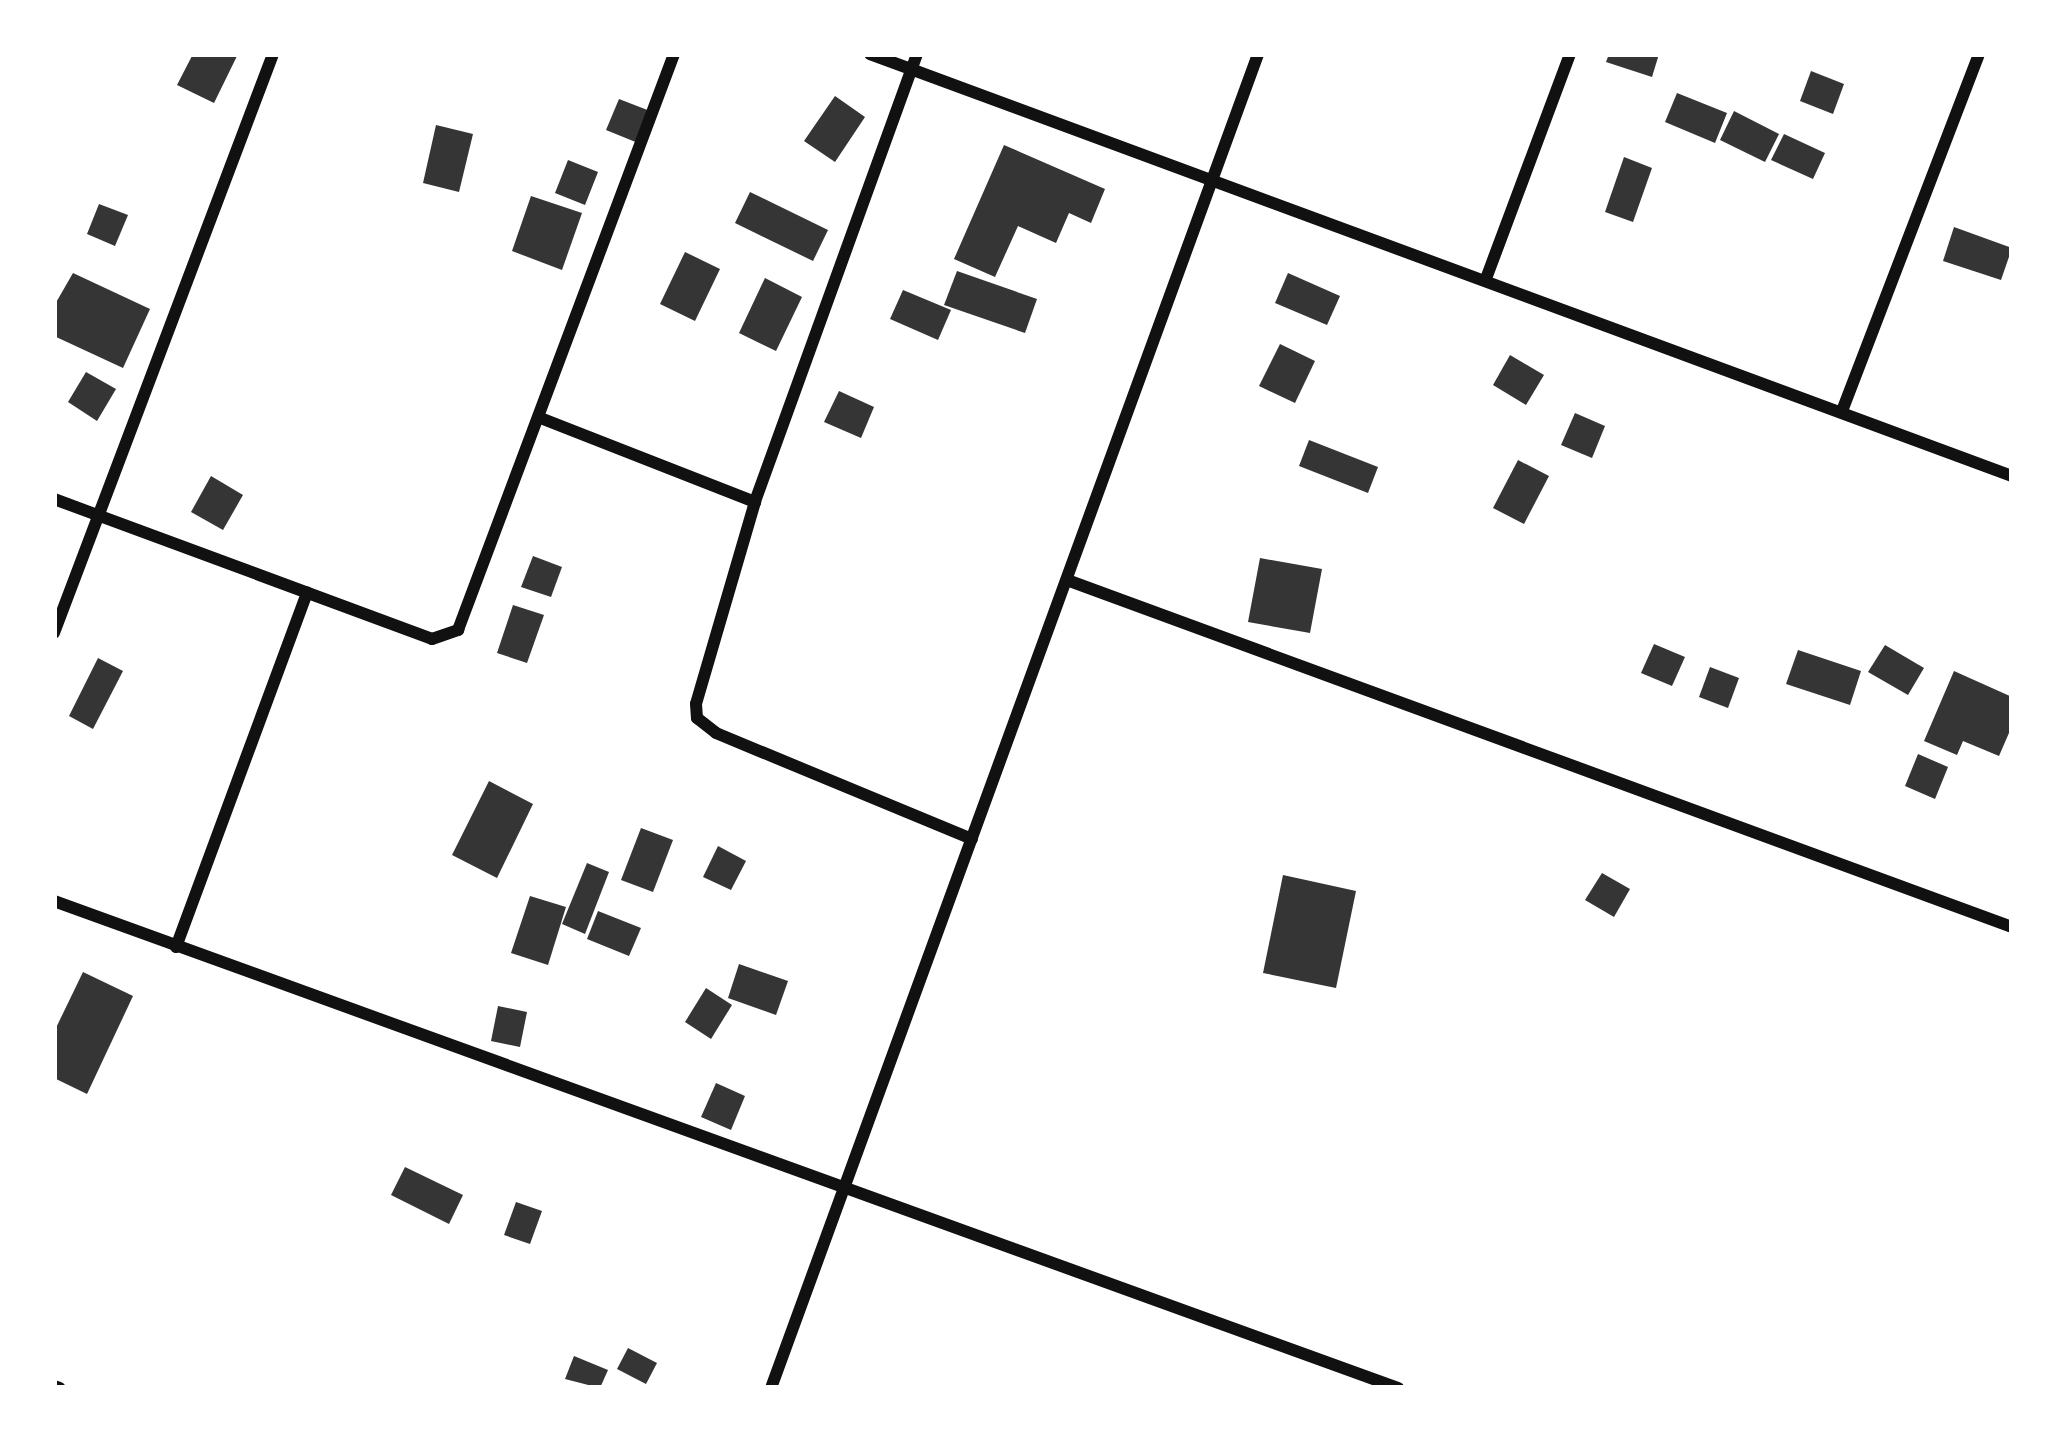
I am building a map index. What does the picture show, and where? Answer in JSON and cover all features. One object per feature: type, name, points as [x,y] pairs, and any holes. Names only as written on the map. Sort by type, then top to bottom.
[{"type":"street","points":[[54,632],[273,54]]},
{"type":"street","points":[[54,500],[432,639],[458,630],[543,419],[674,54]]},
{"type":"street","points":[[870,54],[1487,276],[2012,476]]},
{"type":"street","points":[[917,54],[754,502],[697,718],[716,733],[972,839]]},
{"type":"street","points":[[771,1388],[1258,54]]},
{"type":"street","points":[[1487,276],[1570,54]]},
{"type":"street","points":[[1842,411],[1979,54]]},
{"type":"street","points":[[543,419],[754,502]]},
{"type":"street","points":[[1067,580],[2012,927]]},
{"type":"street","points":[[176,947],[307,592]]},
{"type":"street","points":[[54,901],[846,1184],[1398,1388]]},
{"type":"building","points":[[193,54],[238,54],[214,103],[177,85]]},
{"type":"building","points":[[1609,54],[1659,54],[1652,77],[1606,62]]},
{"type":"building","points":[[1811,71],[1844,84],[1833,114],[1800,101]]},
{"type":"building","points":[[1677,93],[1727,113],[1715,143],[1665,122]]},
{"type":"building","points":[[835,96],[865,117],[835,162],[804,141]]},
{"type":"building","points":[[619,99],[650,111],[638,143],[606,130]]},
{"type":"building","points":[[1734,111],[1779,134],[1765,162],[1720,140]]},
{"type":"building","points":[[436,125],[473,134],[459,192],[423,183]]},
{"type":"building","points":[[1784,134],[1825,153],[1813,179],[1771,160]]},
{"type":"building","points":[[1004,145],[1105,189],[1091,223],[1069,213],[1056,243],[1018,226],[995,277],[954,259]]},
{"type":"building","points":[[1624,157],[1652,168],[1633,222],[1605,212]]},
{"type":"building","points":[[568,160],[598,172],[585,205],[555,193]]},
{"type":"building","points":[[750,192],[828,230],[813,261],[735,223]]},
{"type":"building","points":[[531,196],[582,213],[562,270],[512,251]]},
{"type":"building","points":[[99,204],[128,215],[115,246],[87,234]]},
{"type":"building","points":[[1954,227],[2012,248],[2001,280],[1943,261]]},
{"type":"building","points":[[685,252],[720,269],[695,321],[660,304]]},
{"type":"building","points":[[957,271],[1037,299],[1025,333],[944,305]]},
{"type":"building","points":[[73,273],[150,309],[123,368],[54,336],[54,306]]},
{"type":"building","points":[[1288,273],[1340,296],[1327,325],[1275,303]]},
{"type":"building","points":[[765,278],[802,297],[776,351],[739,333]]},
{"type":"building","points":[[903,290],[951,310],[938,340],[890,319]]},
{"type":"building","points":[[1280,344],[1315,361],[1295,403],[1259,386]]},
{"type":"building","points":[[1510,355],[1544,375],[1526,405],[1493,385]]},
{"type":"building","points":[[86,372],[116,389],[97,421],[68,402]]},
{"type":"building","points":[[839,391],[874,407],[861,438],[824,422]]},
{"type":"building","points":[[1575,413],[1605,426],[1592,458],[1561,445]]},
{"type":"building","points":[[1309,440],[1378,467],[1368,493],[1299,466]]},
{"type":"building","points":[[1518,460],[1549,476],[1524,524],[1493,508]]},
{"type":"building","points":[[211,476],[243,495],[223,530],[191,512]]},
{"type":"building","points":[[533,556],[562,567],[551,597],[521,587]]},
{"type":"building","points":[[1260,558],[1322,569],[1310,633],[1248,622]]},
{"type":"building","points":[[513,605],[544,615],[527,663],[497,653]]},
{"type":"building","points":[[1654,644],[1685,657],[1672,686],[1641,673]]},
{"type":"building","points":[[1885,645],[1924,668],[1908,695],[1868,672]]},
{"type":"building","points":[[1798,650],[1861,671],[1850,705],[1786,684]]},
{"type":"building","points":[[98,658],[123,671],[93,729],[69,716]]},
{"type":"building","points":[[1710,667],[1739,678],[1728,708],[1699,697]]},
{"type":"building","points":[[1954,671],[2012,697],[2012,726],[1999,756],[1963,741],[1957,755],[1924,741]]},
{"type":"building","points":[[1918,754],[1948,767],[1935,799],[1905,786]]},
{"type":"building","points":[[489,781],[533,804],[497,878],[452,855]]},
{"type":"building","points":[[641,828],[673,840],[653,892],[621,880]]},
{"type":"building","points":[[718,846],[746,861],[731,890],[703,877]]},
{"type":"building","points":[[587,863],[609,872],[585,934],[562,924]]},
{"type":"building","points":[[1602,873],[1630,889],[1614,917],[1585,900]]},
{"type":"building","points":[[1283,875],[1356,891],[1336,988],[1263,973]]},
{"type":"building","points":[[530,896],[566,907],[548,965],[511,953]]},
{"type":"building","points":[[598,911],[641,928],[629,956],[587,939]]},
{"type":"building","points":[[739,964],[788,981],[776,1015],[728,998]]},
{"type":"building","points":[[83,972],[133,996],[87,1094],[54,1078],[54,1032]]},
{"type":"building","points":[[706,988],[732,1005],[711,1039],[685,1022]]},
{"type":"building","points":[[498,1006],[527,1012],[520,1047],[491,1041]]},
{"type":"building","points":[[716,1083],[745,1096],[731,1130],[701,1117]]},
{"type":"building","points":[[405,1167],[463,1195],[449,1224],[391,1195]]},
{"type":"building","points":[[516,1202],[542,1211],[530,1244],[504,1235]]},
{"type":"building","points":[[628,1348],[657,1363],[646,1384],[617,1369]]},
{"type":"building","points":[[574,1356],[608,1370],[600,1388],[565,1379]]}]
